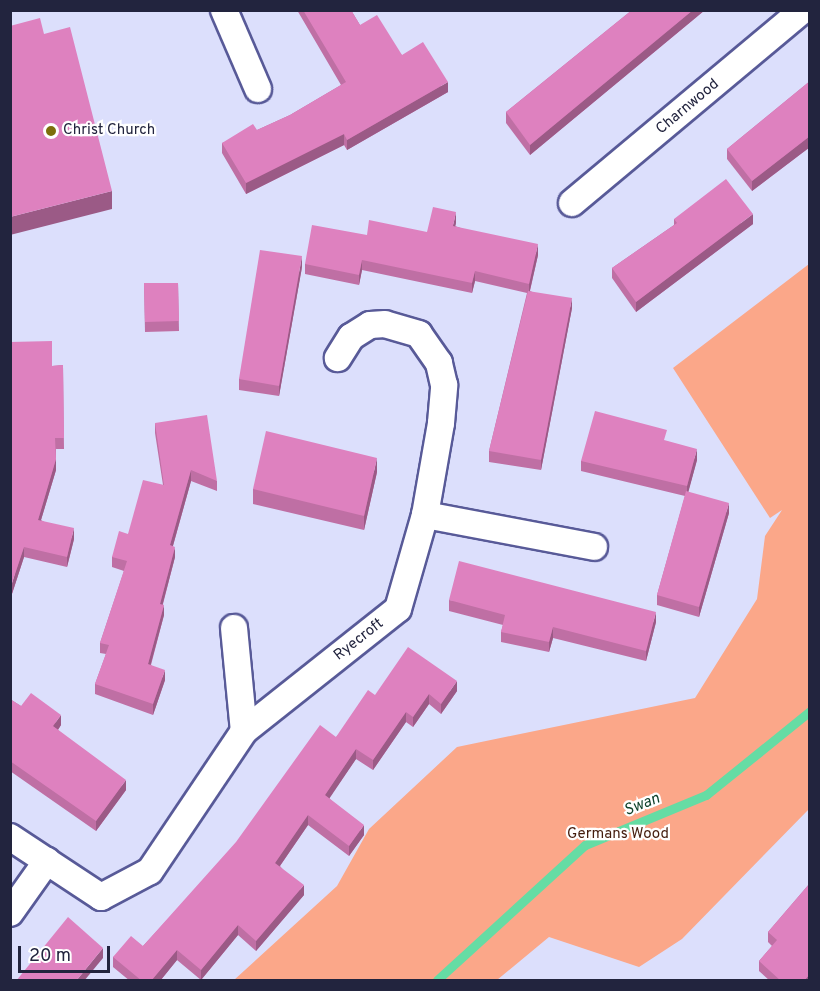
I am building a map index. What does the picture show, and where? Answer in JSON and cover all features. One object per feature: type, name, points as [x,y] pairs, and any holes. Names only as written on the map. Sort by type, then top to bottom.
[{"type":"street","points":[[224,10],[258,90]]},
{"type":"street","name":"Charnwood","points":[[572,203],[804,10]]},
{"type":"street","name":"Ryecroft","points":[[10,837],[101,897],[150,871],[244,731],[398,609],[425,515],[444,386],[432,347],[406,326],[370,325],[351,337],[338,358]]},
{"type":"street","points":[[425,515],[594,547]]},
{"type":"street","points":[[234,628],[244,731]]},
{"type":"street","points":[[10,913],[47,861]]},
{"type":"green space","name":"Germans Wood","points":[[809,264],[809,809],[682,939],[639,967],[549,937],[497,980],[234,980],[337,886],[369,829],[457,747],[695,698],[757,599],[765,536],[782,510],[770,518],[673,368]]},
{"type":"building","points":[[303,10],[351,10],[360,25],[377,15],[402,55],[423,42],[448,82],[347,140],[344,134],[246,183],[222,143],[253,124],[257,130],[290,115],[346,82]]},
{"type":"building","points":[[632,10],[693,10],[530,145],[506,112]]},
{"type":"building","name":"Christ Church","points":[[40,18],[44,34],[70,27],[112,191],[10,217],[10,26]]},
{"type":"building","points":[[810,81],[810,136],[752,181],[727,149]]},
{"type":"building","points":[[726,179],[753,214],[636,302],[612,268],[677,223],[674,219]]},
{"type":"building","points":[[433,207],[456,212],[453,226],[538,244],[529,284],[475,271],[472,283],[362,260],[359,275],[305,264],[312,225],[367,235],[369,220],[427,232]]},
{"type":"building","points":[[260,250],[302,256],[279,386],[239,379]]},
{"type":"building","points":[[144,283],[178,283],[179,321],[145,322]]},
{"type":"building","points":[[528,291],[572,298],[541,460],[489,451]]},
{"type":"building","points":[[52,341],[52,366],[63,365],[64,438],[55,438],[56,459],[38,520],[74,528],[67,557],[24,547],[10,589],[10,342]]},
{"type":"building","points":[[595,411],[667,430],[664,440],[697,449],[687,486],[581,461]]},
{"type":"building","points":[[207,415],[217,481],[191,470],[170,545],[175,547],[160,604],[164,605],[148,664],[165,670],[153,704],[95,684],[109,645],[100,643],[127,561],[112,557],[119,531],[128,534],[143,480],[164,485],[155,423]]},
{"type":"building","points":[[266,431],[377,458],[364,516],[253,489]]},
{"type":"building","points":[[686,491],[729,503],[699,607],[657,595]]},
{"type":"building","points":[[459,561],[656,612],[646,651],[553,627],[549,642],[501,632],[505,615],[449,600]]},
{"type":"building","points":[[408,647],[457,681],[441,704],[429,694],[413,717],[406,712],[373,760],[356,749],[325,795],[364,825],[349,846],[308,815],[275,863],[304,885],[256,941],[238,925],[201,970],[177,950],[151,981],[142,981],[113,957],[131,936],[143,946],[236,842],[320,725],[336,737],[368,690],[375,695]]},
{"type":"building","points":[[31,693],[61,715],[53,726],[126,780],[96,821],[10,761],[10,699],[21,706]]},
{"type":"building","points":[[810,883],[810,974],[804,981],[781,981],[759,961],[777,940],[768,932]]},
{"type":"building","points":[[68,917],[103,948],[76,981],[16,981]]},
{"type":"waterway","name":"Swan","points":[[437,980],[585,845],[706,795],[810,711]]},
{"type":"place","name":"Christ Church","points":[[51,131]]}]
